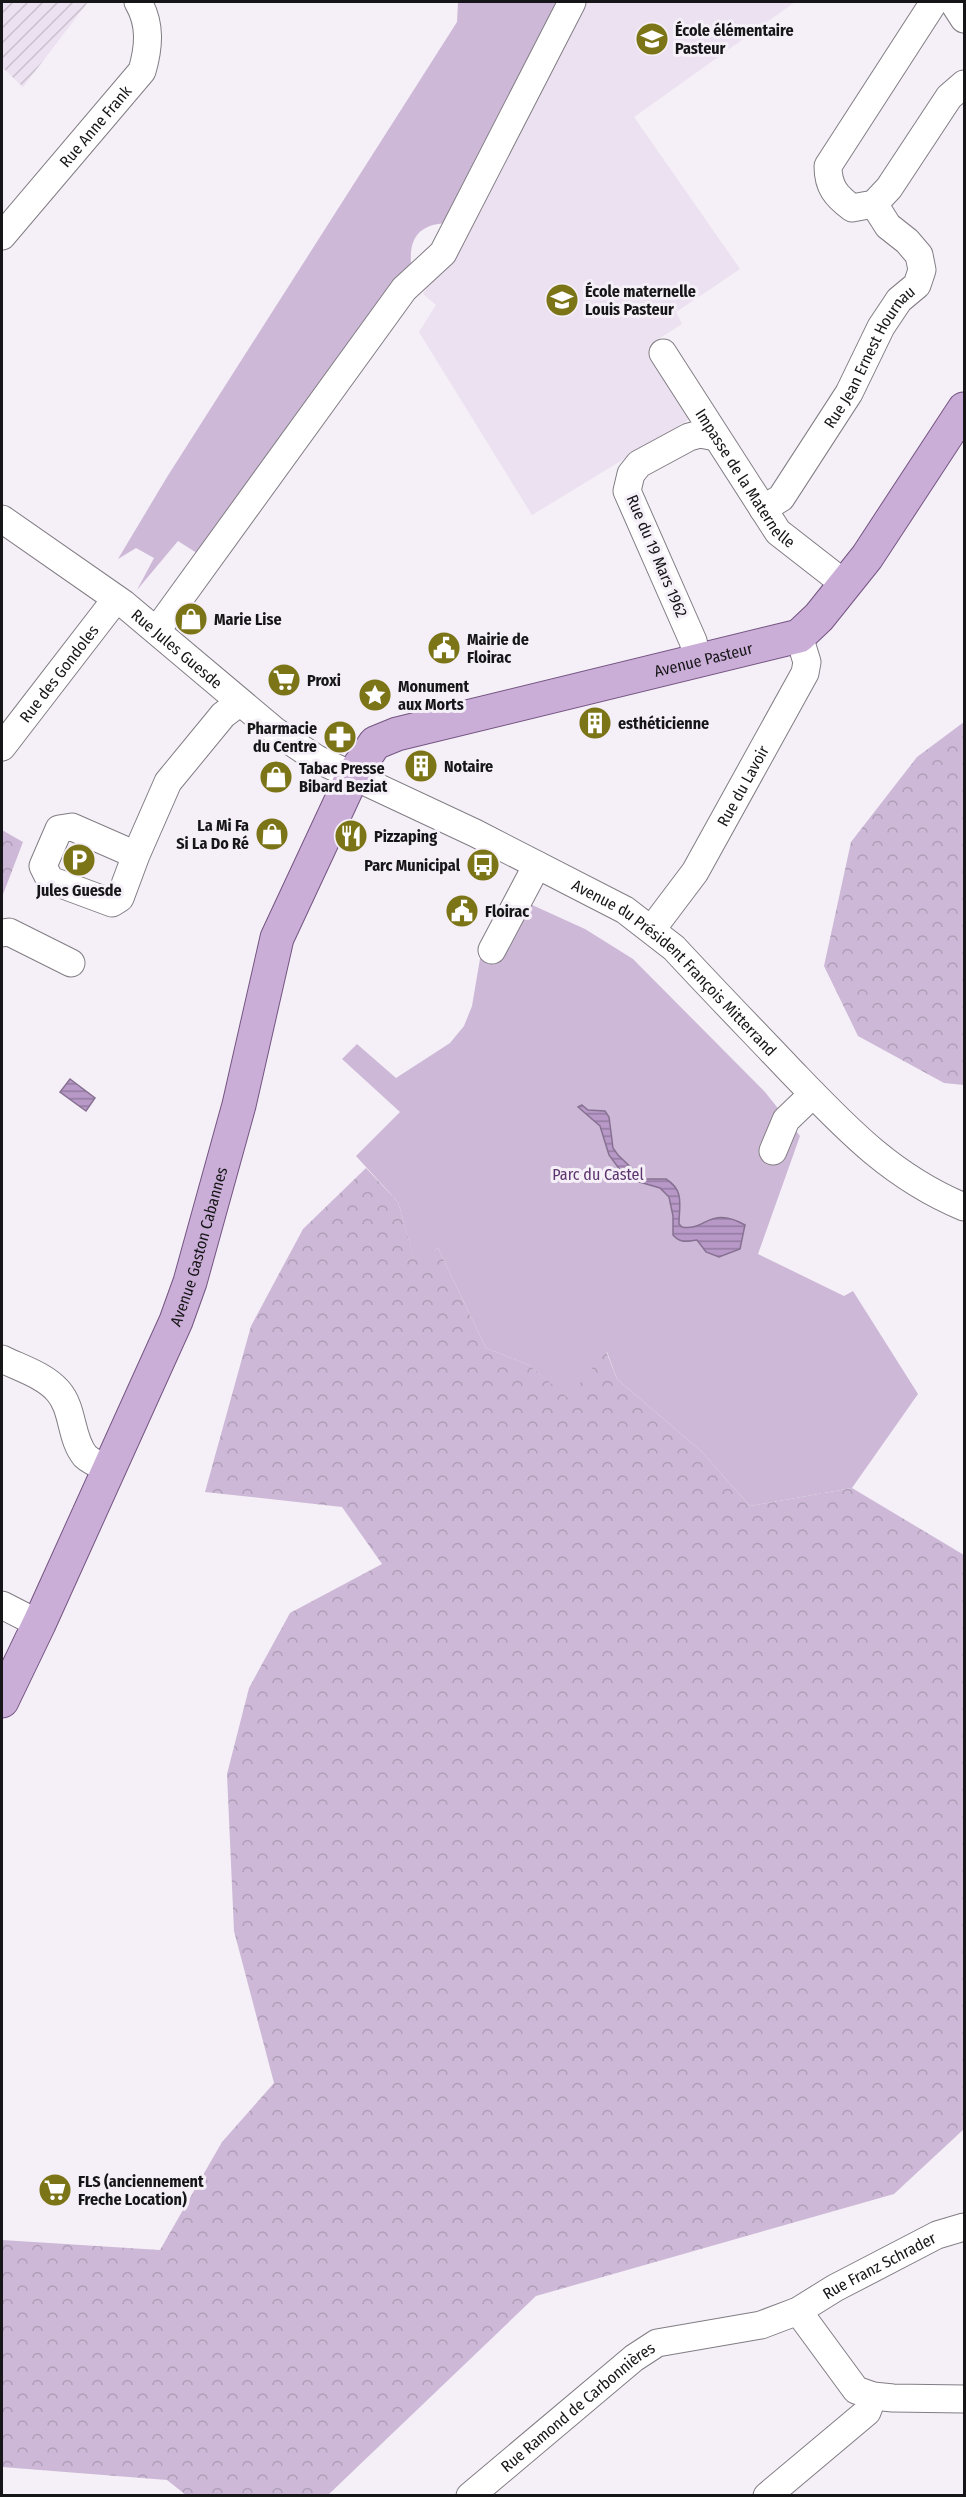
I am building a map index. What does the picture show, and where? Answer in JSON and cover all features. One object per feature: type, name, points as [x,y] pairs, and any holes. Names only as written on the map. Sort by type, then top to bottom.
[{"type":"main road","points":[[799,636],[807,630],[846,585],[964,409]]},
{"type":"main road","name":"Avenue Pasteur","points":[[353,775],[375,743],[397,734],[799,636]]},
{"type":"main road","name":"Avenue Gaston Cabannes","points":[[2,1701],[110,1470],[176,1321],[190,1282],[239,1105],[277,938],[353,775]]},
{"type":"street","name":"Rue Anne Frank","points":[[2,236],[142,71],[149,45],[144,12],[138,2]]},
{"type":"street","points":[[156,630],[404,288],[442,253],[572,2]]},
{"type":"street","points":[[934,2],[828,166],[828,182],[838,197],[852,208],[874,204],[889,188],[949,97],[964,84]]},
{"type":"street","points":[[952,2],[964,19]]},
{"type":"street","name":"Rue Jean Ernest Hournau","points":[[763,509],[781,498],[849,393],[881,327],[899,300],[917,285],[922,270],[919,255],[907,241],[888,226],[874,204]]},
{"type":"street","name":"Impasse de la Maternelle","points":[[663,353],[778,532],[846,585]]},
{"type":"street","name":"Rue du 19 Mars 1962","points":[[698,661],[693,640],[627,491],[631,474],[639,464],[689,437],[700,434],[716,438]]},
{"type":"street","name":"Rue Jules Guesde","points":[[2,519],[156,630],[239,703],[275,731],[316,759],[353,775]]},
{"type":"street","name":"Rue des Gondoles","points":[[2,747],[116,599]]},
{"type":"street","name":"Rue du Lavoir","points":[[652,928],[695,872],[805,673],[807,662],[799,636]]},
{"type":"street","points":[[136,855],[168,782],[223,715],[239,703]]},
{"type":"street","name":"Avenue du Président François Mitterrand","points":[[353,775],[625,910],[652,928],[856,1138],[894,1170],[942,1198],[964,1207]]},
{"type":"street","points":[[492,950],[537,865]]},
{"type":"street","points":[[2,933],[9,932],[71,963]]},
{"type":"street","points":[[773,1152],[786,1120],[813,1094]]},
{"type":"street","points":[[2,1359],[43,1379],[64,1398],[81,1449],[86,1457],[110,1470]]},
{"type":"street","points":[[2,1605],[39,1624]]},
{"type":"street","name":"Rue Franz Schrader","points":[[798,2311],[835,2288],[926,2240],[964,2227]]},
{"type":"street","points":[[798,2311],[856,2390],[873,2396],[964,2399]]},
{"type":"street","name":"Rue Ramond de Carbonnières","points":[[470,2496],[634,2358],[657,2343],[761,2325],[798,2311]]},
{"type":"street","points":[[767,2496],[867,2412],[873,2396]]},
{"type":"shaded area","points":[[2,2],[88,2],[23,87],[2,67]]},
{"type":"shaded area","name":"École maternelle Louis Pasteur","points":[[581,2],[795,2],[634,117],[740,269],[676,312],[682,324],[649,345],[693,417],[532,515],[419,332],[436,305],[423,294],[544,77]]},
{"type":"shaded area","points":[[70,1079],[95,1098],[86,1111],[60,1092]]},
{"type":"shaded area","points":[[582,1105],[588,1110],[605,1111],[609,1117],[613,1148],[643,1179],[666,1179],[676,1188],[680,1199],[679,1224],[682,1227],[690,1228],[715,1218],[733,1220],[745,1225],[740,1249],[719,1257],[706,1252],[697,1240],[684,1241],[676,1238],[673,1235],[673,1216],[669,1197],[660,1188],[626,1178],[609,1155],[600,1126],[578,1107]]},
{"type":"green space","points":[[458,2],[565,2],[454,223],[431,226],[423,229],[417,235],[411,251],[412,273],[203,557],[178,541],[137,590],[154,558],[136,548],[118,559],[167,477],[457,22]]},
{"type":"green space","points":[[964,722],[964,1085],[944,1083],[858,1036],[824,966],[851,842],[917,757]]},
{"type":"green space","points":[[2,830],[23,842],[2,897]]},
{"type":"green space","name":"Parc du Castel","points":[[519,899],[585,929],[633,959],[765,1092],[800,1136],[758,1254],[844,1296],[853,1291],[918,1394],[852,1488],[750,1506],[701,1451],[617,1379],[607,1352],[568,1399],[529,1365],[486,1348],[438,1248],[414,1259],[398,1202],[356,1156],[400,1112],[342,1059],[357,1044],[396,1078],[450,1043],[464,1026],[472,1006],[482,947]]},
{"type":"green space","points":[[366,1168],[398,1202],[414,1258],[438,1248],[486,1348],[529,1365],[568,1398],[606,1351],[617,1379],[701,1451],[750,1506],[852,1488],[964,1555],[964,2129],[894,2194],[536,2296],[328,2495],[186,2495],[167,2480],[2,2467],[2,2240],[160,2250],[222,2142],[274,2083],[234,1931],[227,1774],[249,1688],[290,1613],[382,1564],[342,1507],[205,1492],[251,1326],[303,1229]]},
{"type":"place","name":"École élémentaire Pasteur","points":[[652,39]]},
{"type":"place","name":"École maternelle Louis Pasteur","points":[[562,300]]},
{"type":"place","name":"Marie Lise","points":[[191,619]]},
{"type":"place","name":"Mairie de Floirac","points":[[444,648]]},
{"type":"place","name":"Proxi","points":[[284,680]]},
{"type":"place","name":"Monument aux Morts","points":[[375,695]]},
{"type":"place","name":"esthéticienne","points":[[595,723]]},
{"type":"place","name":"Pharmacie du Centre","points":[[340,737]]},
{"type":"place","name":"Notaire","points":[[421,766]]},
{"type":"place","name":"Tabac Presse Bibard Beziat","points":[[276,777]]},
{"type":"place","name":"La Mi Fa Si La Do Ré","points":[[272,834]]},
{"type":"place","name":"Pizzaping","points":[[351,836]]},
{"type":"place","name":"Jules Guesde","points":[[79,860]]},
{"type":"place","name":"Parc Municipal","points":[[483,865]]},
{"type":"place","name":"Floirac","points":[[462,911]]},
{"type":"place","name":"FLS (anciennement Freche Location)","points":[[55,2190]]}]
